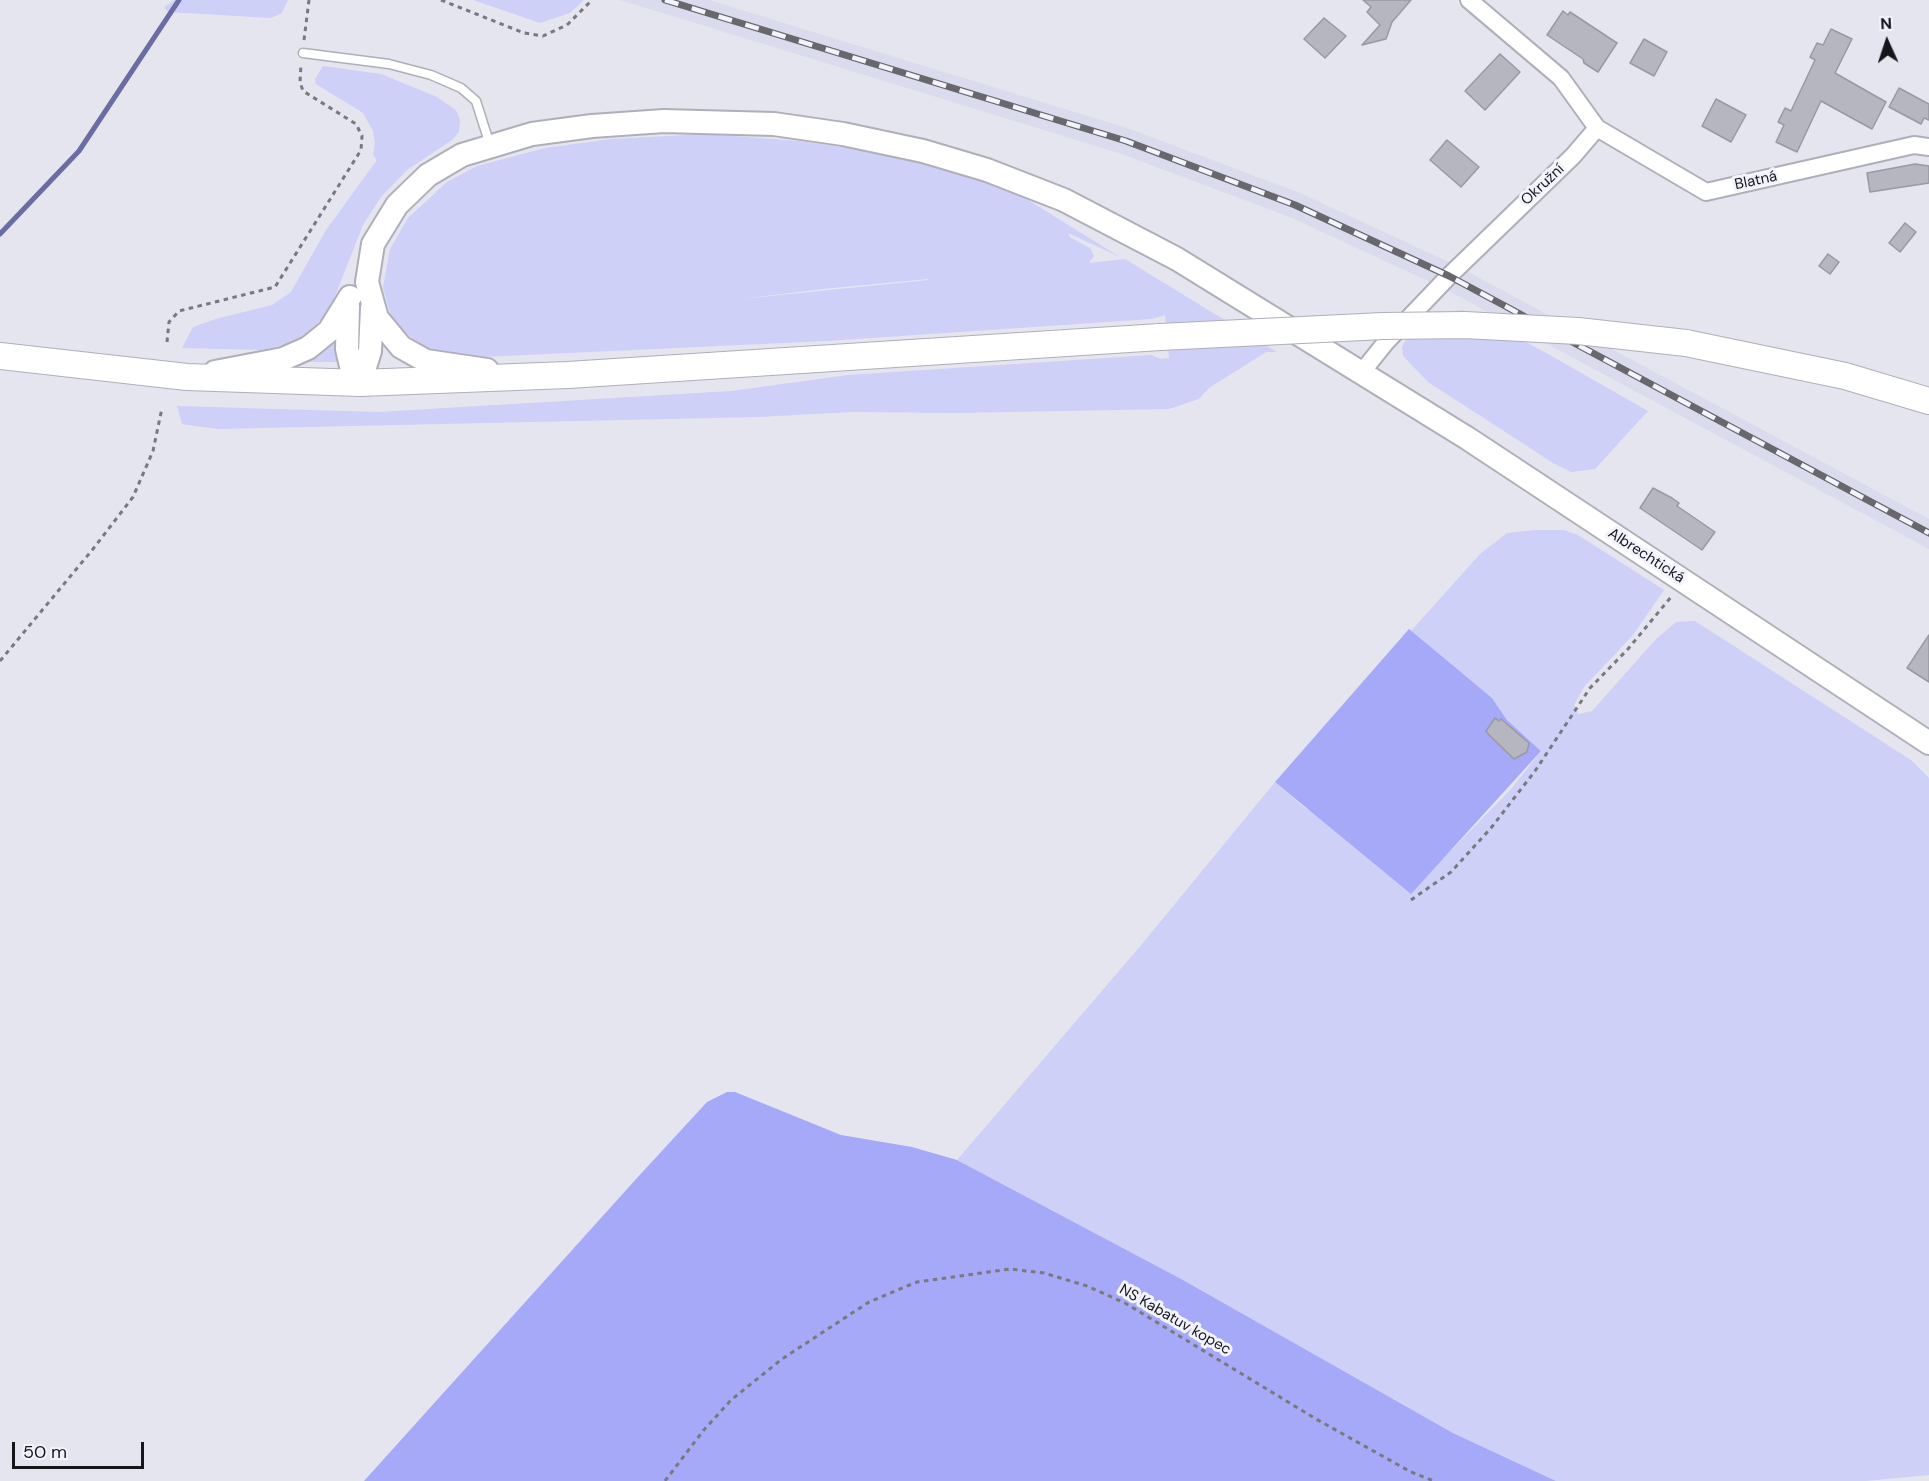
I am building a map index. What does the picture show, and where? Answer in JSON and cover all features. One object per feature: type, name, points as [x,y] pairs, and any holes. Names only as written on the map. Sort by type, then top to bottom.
[{"type":"main road","name":"Albrechtická","points":[[350,297],[360,263],[388,217],[417,184],[444,164],[490,145],[532,134],[592,126],[704,121],[809,129],[923,151],[1027,184],[1112,223],[1177,259],[1362,372],[1929,743]]},
{"type":"main road","points":[[360,383],[370,351],[372,307],[367,269],[373,244]]},
{"type":"main road","points":[[187,377],[296,354],[329,331],[350,297]]},
{"type":"main road","points":[[350,297],[347,349],[351,366],[360,383]]},
{"type":"main road","points":[[372,307],[391,338],[411,354],[426,361],[476,369],[568,375]]},
{"type":"main road","points":[[0,356],[187,377],[360,383],[568,375],[1160,337],[1383,326],[1465,325],[1578,331],[1686,344],[1845,376],[1929,401]]},
{"type":"street","points":[[1469,0],[1561,78],[1597,128]]},
{"type":"street","name":"Blatná","points":[[1597,128],[1706,192],[1914,146],[1929,147]]},
{"type":"street","name":"Okružní","points":[[1362,372],[1402,325],[1507,218],[1573,156],[1597,128]]},
{"type":"lane","points":[[303,53],[404,67],[462,88],[476,101],[490,145]]},
{"type":"path","points":[[167,342],[169,322],[179,311],[261,293],[277,285],[362,150],[362,136],[356,124],[303,91],[300,77],[309,0]]},
{"type":"path","points":[[441,0],[524,33],[538,36],[558,31],[591,0]]},
{"type":"path","points":[[0,661],[133,497],[153,450],[162,408]]},
{"type":"path","points":[[1412,900],[1450,872],[1491,828],[1535,771],[1590,688],[1628,649],[1682,580]]},
{"type":"path","name":"NS Kabatuv kopec","points":[[665,1481],[703,1431],[731,1400],[782,1359],[870,1302],[917,1282],[1010,1269],[1044,1273],[1088,1286],[1125,1303],[1316,1419],[1411,1472],[1434,1481]]},
{"type":"shaded area","points":[[175,0],[288,0],[282,13],[271,18],[168,12],[164,7]]},
{"type":"shaded area","points":[[473,0],[584,0],[570,13],[540,23]]},
{"type":"shaded area","points":[[620,0],[709,0],[1130,129],[1300,193],[1455,265],[1929,519],[1929,549],[1443,288],[1290,217],[1122,154]]},
{"type":"shaded area","points":[[323,66],[381,74],[437,97],[456,110],[460,120],[459,132],[452,140],[407,170],[381,197],[363,225],[330,309],[309,333],[293,343],[261,350],[182,348],[193,327],[272,305],[291,292],[326,230],[377,160],[373,155],[375,144],[373,131],[363,113],[316,84],[315,79]]},
{"type":"shaded area","points":[[705,134],[800,141],[855,149],[956,171],[1017,193],[1120,257],[1068,233],[1070,237],[1091,249],[1094,256],[1089,263],[1125,259],[1277,352],[1266,352],[1209,388],[1199,399],[1169,409],[957,413],[853,412],[758,417],[217,429],[182,424],[177,406],[378,412],[731,391],[848,375],[1151,355],[1161,359],[1169,358],[1165,315],[1152,319],[827,341],[483,357],[444,353],[423,346],[399,328],[391,317],[383,287],[390,249],[408,218],[447,182],[477,166],[545,148],[611,139]],"holes":[[[928,280],[740,299],[823,289]]]},
{"type":"shaded area","points":[[1462,310],[1472,313],[1548,354],[1648,411],[1595,469],[1571,472],[1553,463],[1428,382],[1403,356],[1402,347],[1409,334],[1428,317],[1437,313]]},
{"type":"shaded area","points":[[337,337],[337,362],[304,362],[304,361]]},
{"type":"shaded area","points":[[1564,530],[1578,535],[1664,590],[1633,635],[1584,687],[1574,705],[1578,714],[1592,711],[1656,639],[1676,622],[1695,621],[1911,760],[1929,778],[1929,1475],[1866,1481],[1556,1481],[1453,1433],[1183,1280],[957,1160],[1142,944],[1275,782],[1304,807],[1420,882],[1512,788],[1541,751],[1507,720],[1492,698],[1411,631],[1480,554],[1507,533]]},
{"type":"shaded area","points":[[1409,629],[1492,698],[1507,720],[1541,751],[1411,894],[1275,782]]},
{"type":"shaded area","points":[[727,1092],[735,1092],[841,1135],[912,1147],[957,1160],[1183,1280],[1453,1433],[1556,1481],[364,1481],[707,1102]]},
{"type":"building","points":[[1363,0],[1411,0],[1392,22],[1386,39],[1362,45],[1380,25],[1367,12],[1371,7]]},
{"type":"building","points":[[1563,11],[1568,15],[1570,12],[1617,43],[1598,72],[1547,35]]},
{"type":"building","points":[[1324,18],[1346,36],[1325,58],[1304,39]]},
{"type":"building","points":[[1831,29],[1852,39],[1835,73],[1886,102],[1872,129],[1821,101],[1797,152],[1776,142],[1784,125],[1778,122],[1785,108],[1791,111],[1815,60],[1810,57],[1817,43],[1823,45]]},
{"type":"building","points":[[1644,39],[1667,52],[1654,76],[1630,63]]},
{"type":"building","points":[[1500,54],[1520,72],[1485,110],[1465,91]]},
{"type":"building","points":[[1899,88],[1929,104],[1929,120],[1924,118],[1921,124],[1889,107]]},
{"type":"building","points":[[1716,99],[1746,115],[1731,142],[1702,126]]},
{"type":"building","points":[[1447,140],[1479,167],[1461,187],[1430,160]]},
{"type":"building","points":[[1915,164],[1929,166],[1929,183],[1870,192],[1867,173]]},
{"type":"building","points":[[1905,223],[1916,232],[1900,252],[1889,243]]},
{"type":"building","points":[[1828,254],[1839,262],[1830,274],[1819,266]]},
{"type":"building","points":[[1653,488],[1672,498],[1679,503],[1677,506],[1715,532],[1702,550],[1640,508]]},
{"type":"building","points":[[1929,635],[1929,682],[1907,668]]},
{"type":"building","points":[[1495,718],[1499,721],[1501,719],[1529,743],[1527,752],[1514,759],[1489,735],[1486,731]]},
{"type":"waterway","points":[[0,234],[79,151],[179,0]]},
{"type":"railway","points":[[665,0],[1126,141],[1295,205],[1449,276],[1929,533]]}]
